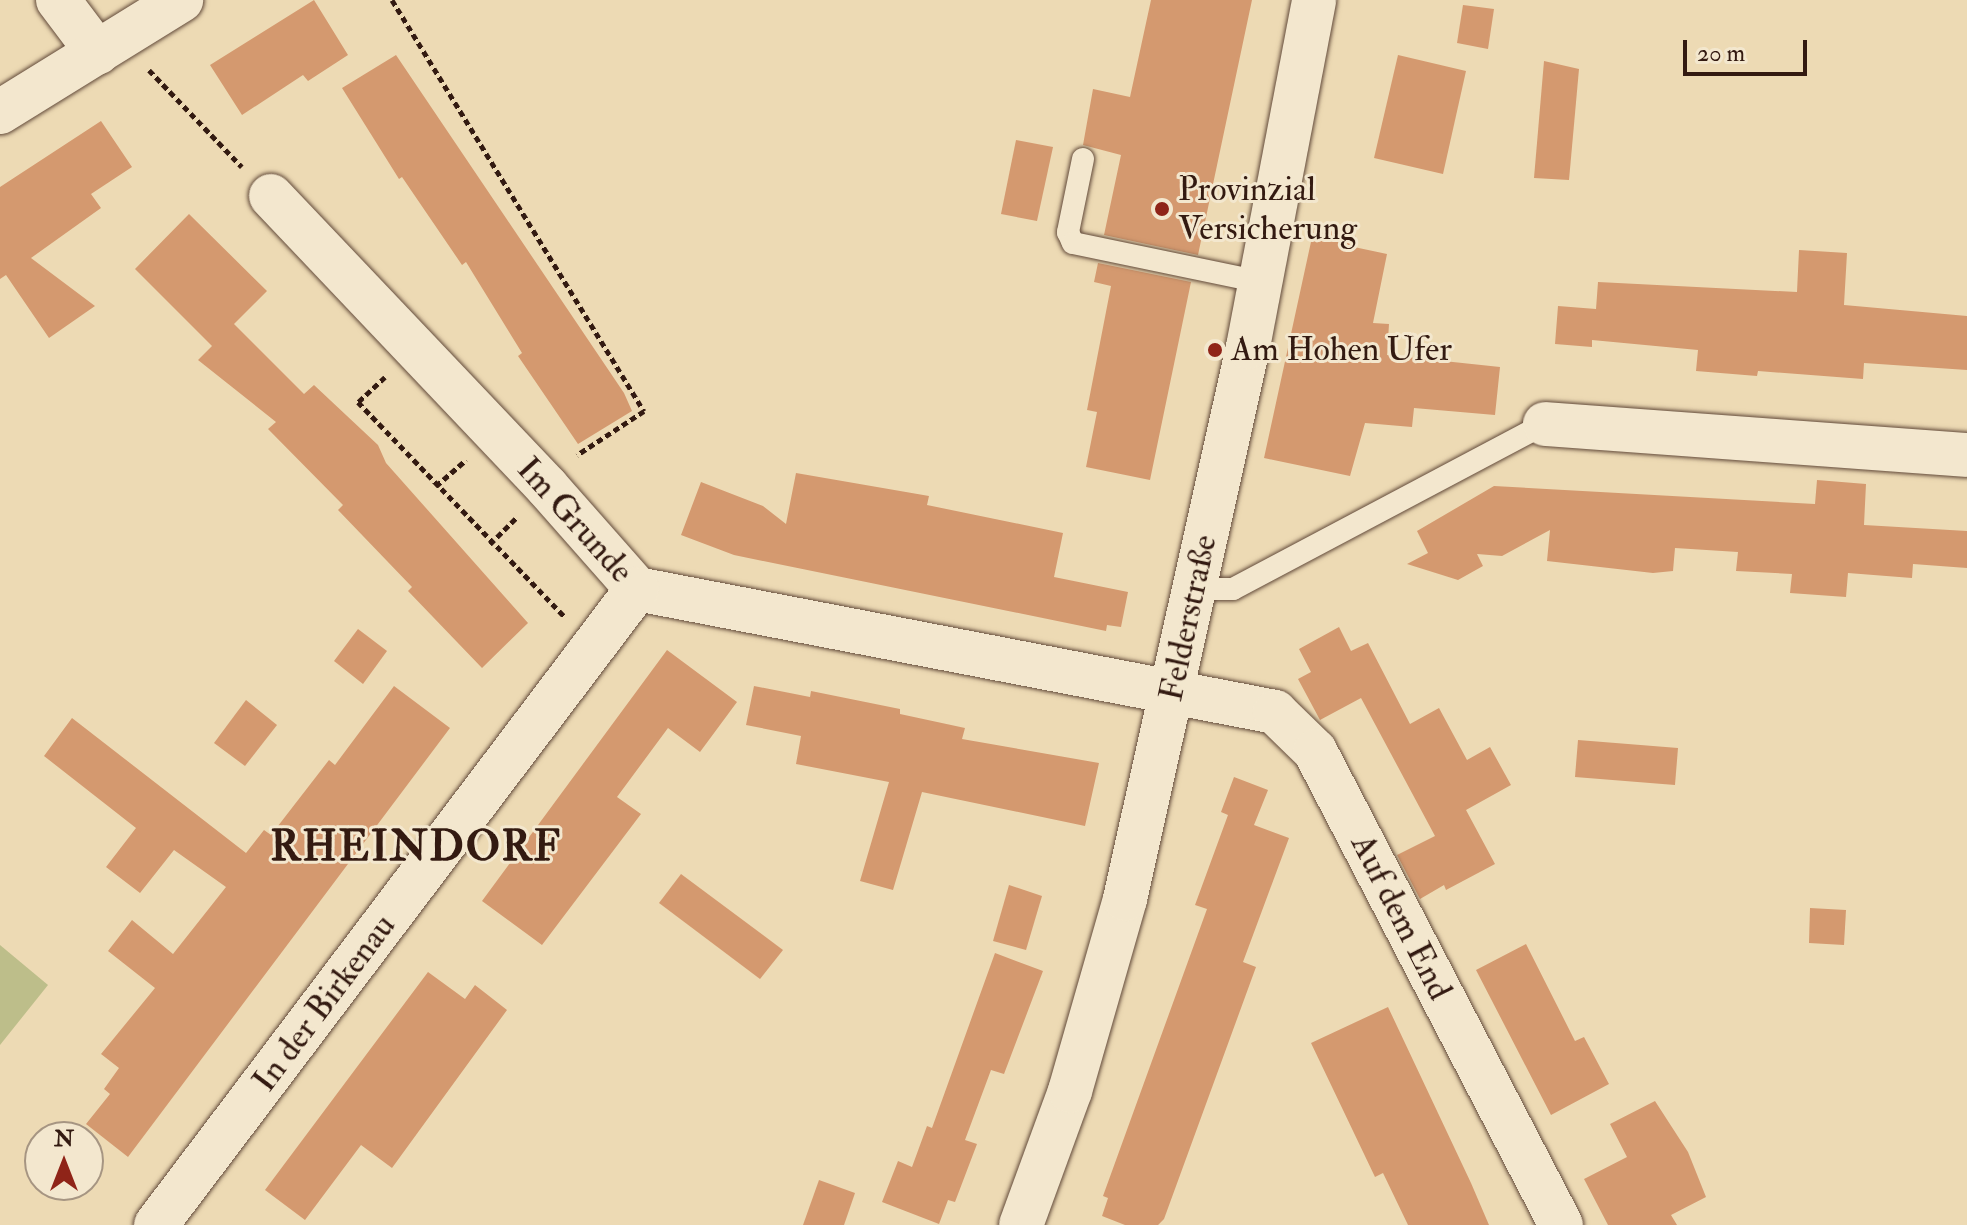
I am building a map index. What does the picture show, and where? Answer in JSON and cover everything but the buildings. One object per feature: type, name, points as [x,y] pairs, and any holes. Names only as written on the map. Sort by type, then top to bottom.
[{"type":"street","points":[[58,0],[109,46]]},
{"type":"street","points":[[0,112],[181,0]]},
{"type":"street","name":"Felderstraße","points":[[1021,1225],[1070,1091],[1125,899],[1261,282],[1314,0]]},
{"type":"street","name":"Im Grunde","points":[[271,196],[539,479],[637,589],[1171,694]]},
{"type":"street","points":[[1545,424],[1967,455]]},
{"type":"street","name":"In der Birkenau","points":[[156,1225],[637,589]]},
{"type":"street","name":"Auf dem End","points":[[1171,694],[1275,712],[1315,751],[1561,1225]]},
{"type":"lane","points":[[1083,159],[1068,232],[1073,243],[1261,282]]},
{"type":"lane","points":[[1194,589],[1233,589],[1545,424]]},
{"type":"path","points":[[392,0],[644,411],[539,479]]},
{"type":"path","points":[[109,46],[271,196]]},
{"type":"path","points":[[414,349],[358,402],[595,646]]},
{"type":"green space","points":[[0,945],[48,985],[0,1045]]},
{"type":"place","name":"Provinzial Versicherung","points":[[1162,209]]},
{"type":"place","name":"Am Hohen Ufer","points":[[1215,350]]},
{"type":"district","name":"RHEINDORF","points":[[416,847]]}]
